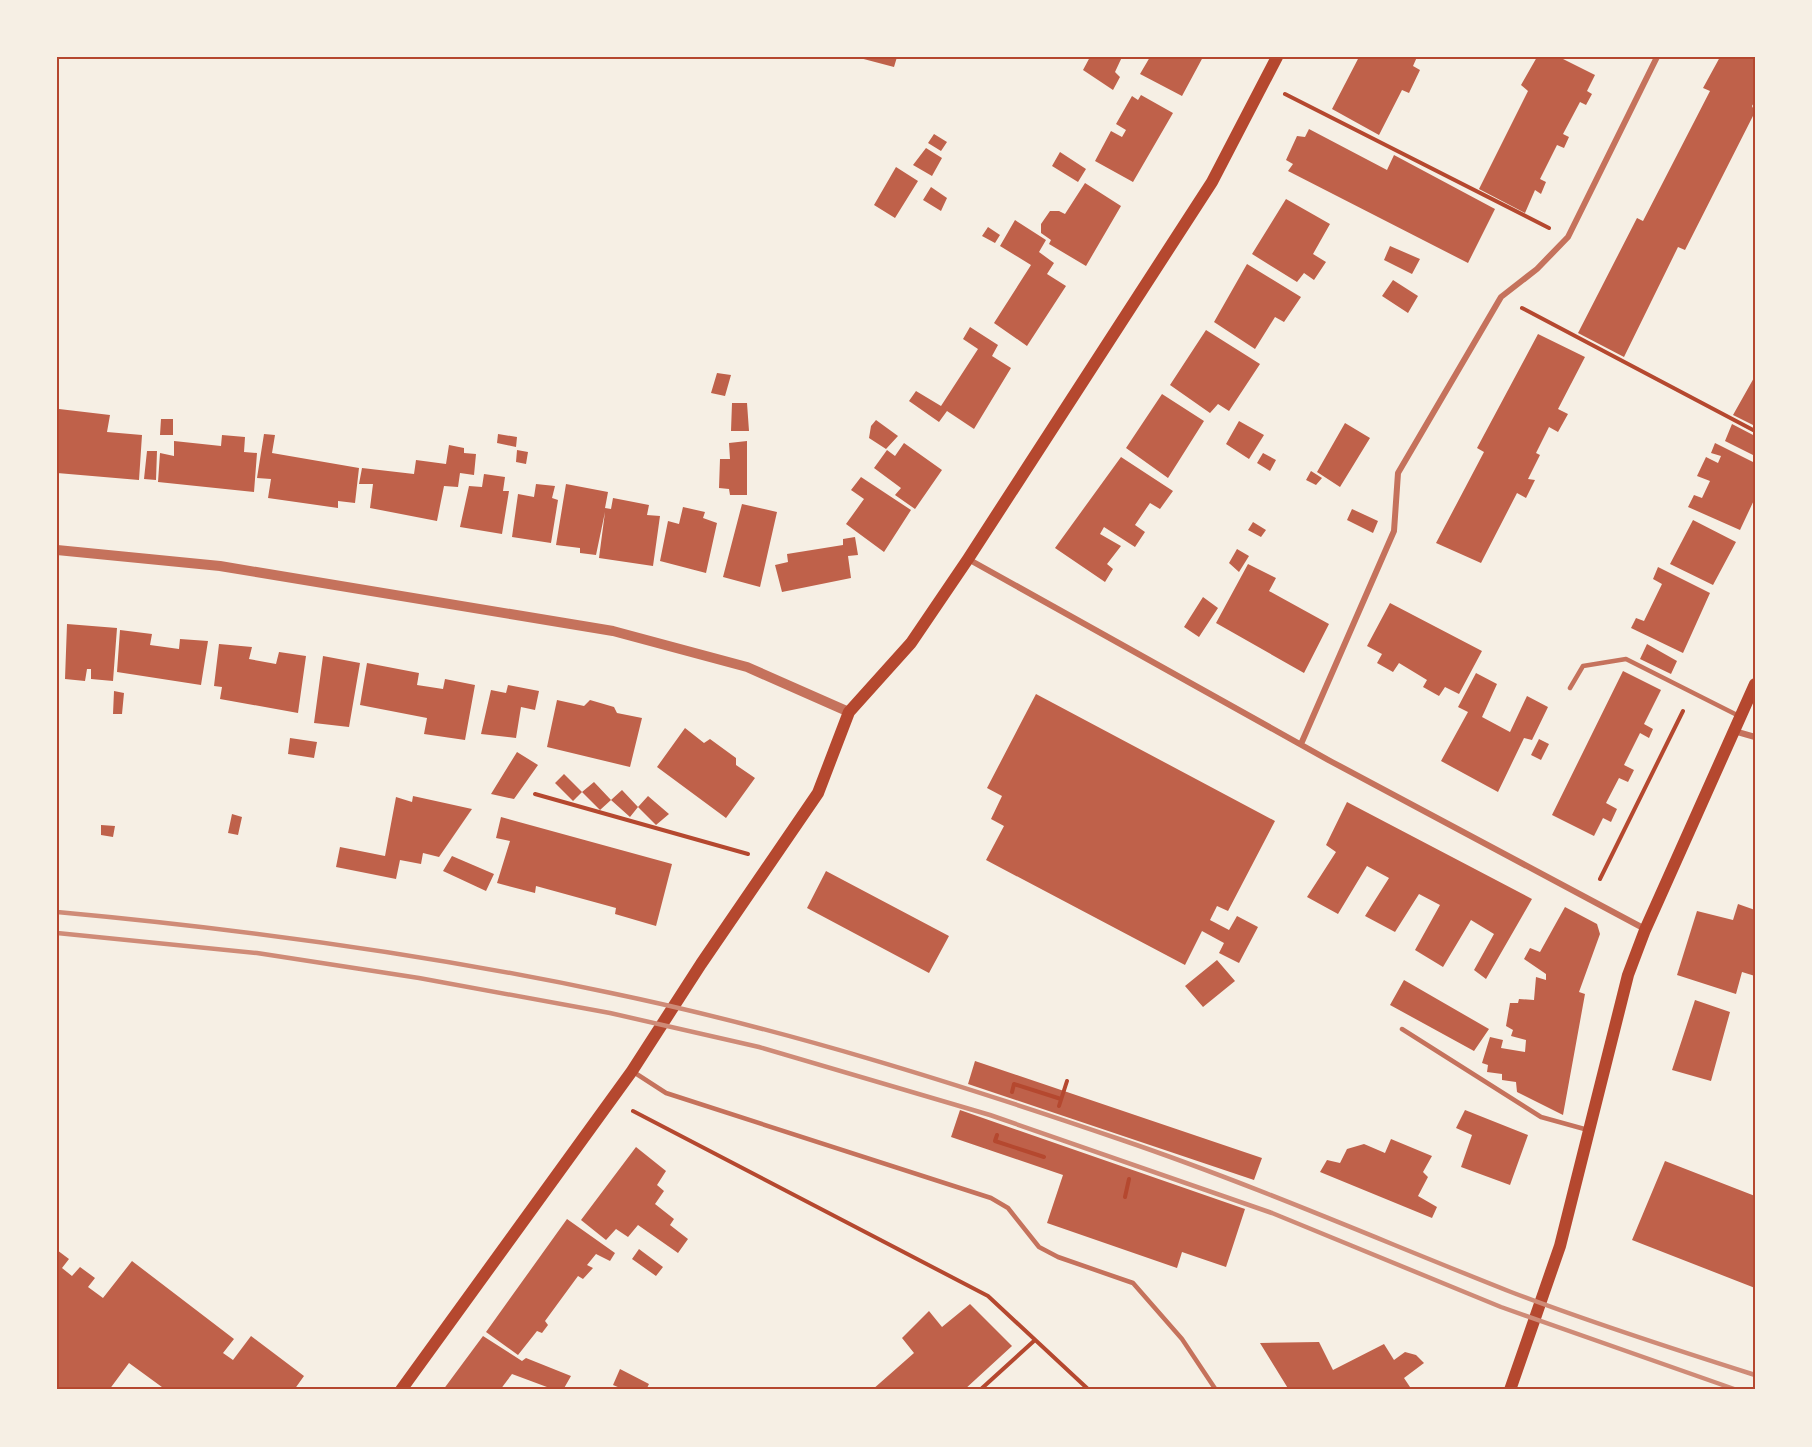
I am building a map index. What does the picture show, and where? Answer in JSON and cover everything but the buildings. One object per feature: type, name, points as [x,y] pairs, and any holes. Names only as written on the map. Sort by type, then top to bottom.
[{"type":"main road","points":[[401,1390],[632,1071],[818,794],[849,712],[911,643],[968,559],[1212,182],[1277,57]]},
{"type":"main road","points":[[1510,1390],[1560,1246],[1628,975],[1645,930],[1755,684]]},
{"type":"street","points":[[1301,744],[1394,531],[1398,472],[1501,297],[1537,269],[1568,237],[1657,57]]},
{"type":"street","points":[[57,550],[220,566],[613,631],[747,667],[849,712]]},
{"type":"street","points":[[968,559],[1588,902],[1645,930]]},
{"type":"street","points":[[1734,731],[1755,737]]},
{"type":"lane","points":[[1570,688],[1583,666],[1626,659],[1741,717]]},
{"type":"lane","points":[[1402,1029],[1541,1117],[1590,1131]]},
{"type":"lane","points":[[632,1071],[666,1093],[991,1198],[1008,1208],[1039,1247],[1059,1257],[1133,1283],[1182,1339],[1216,1390]]},
{"type":"path","points":[[1264,82],[1568,237]]},
{"type":"path","points":[[1501,297],[1755,431]]},
{"type":"path","points":[[1588,902],[1692,694]]},
{"type":"path","points":[[535,794],[772,860]]},
{"type":"path","points":[[1059,1106],[1067,1081]]},
{"type":"path","points":[[1012,1092],[1014,1084],[1061,1099]]},
{"type":"path","points":[[611,1100],[988,1296],[1089,1390]]},
{"type":"path","points":[[997,1135],[995,1142],[1044,1157]]},
{"type":"path","points":[[1125,1197],[1129,1179]]},
{"type":"path","points":[[980,1390],[1035,1340]]},
{"type":"railway","points":[[57,912],[196,926],[335,944],[473,966],[676,1007],[805,1040],[996,1098],[1171,1157],[1541,1303],[1755,1375]]},
{"type":"railway","points":[[57,933],[257,953],[419,978],[610,1013],[759,1047],[990,1115],[1272,1213],[1501,1307],[1737,1390]]}]
